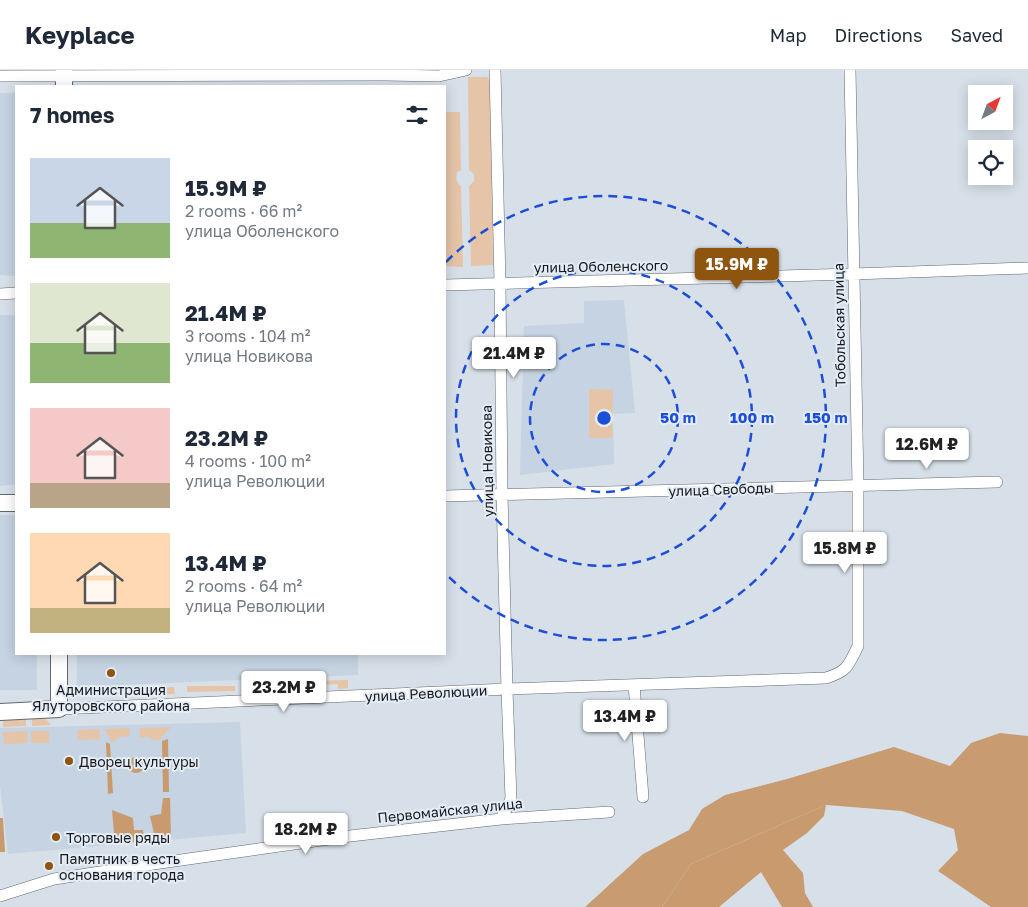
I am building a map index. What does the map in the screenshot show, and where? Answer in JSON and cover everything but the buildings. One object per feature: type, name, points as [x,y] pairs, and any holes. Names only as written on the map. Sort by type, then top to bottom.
[{"type":"main road","points":[[0,503],[15,503]]},
{"type":"main road","points":[[59,709],[60,655]]},
{"type":"main road","name":"улица Революции","points":[[0,712],[59,709]]},
{"type":"street","points":[[0,76],[64,78],[439,76],[466,70]]},
{"type":"street","name":"улица Новикова","points":[[495,70],[502,495],[511,799],[501,819]]},
{"type":"street","name":"Тобольская улица","points":[[848,666],[858,646],[858,485],[850,70]]},
{"type":"street","name":"улица Оболенского","points":[[446,284],[1028,268]]},
{"type":"street","points":[[0,294],[15,294]]},
{"type":"street","name":"улица Свободы","points":[[446,496],[997,482]]},
{"type":"street","name":"улица Революции","points":[[59,709],[507,689],[826,678],[837,674],[848,666]]},
{"type":"street","points":[[634,685],[643,797]]},
{"type":"street","name":"Первомайская улица","points":[[0,896],[54,880],[350,836],[501,819],[609,812]]},
{"type":"shaded area","points":[[468,77],[487,77],[490,81],[493,265],[471,266],[469,186],[474,181],[474,174],[469,170]]},
{"type":"shaded area","points":[[0,93],[15,93],[15,276],[0,275]]},
{"type":"shaded area","points":[[446,112],[460,112],[461,170],[457,172],[457,178],[461,186],[463,267],[446,266]]},
{"type":"shaded area","points":[[624,300],[635,413],[613,414],[614,464],[520,475],[524,326],[584,323],[584,301]]},
{"type":"shaded area","points":[[0,315],[15,315],[15,484],[0,486]]},
{"type":"shaded area","points":[[589,389],[613,390],[612,438],[589,438]]},
{"type":"shaded area","points":[[0,515],[15,515],[15,655],[37,655],[37,690],[0,690]]},
{"type":"shaded area","points":[[77,655],[358,655],[358,675],[77,687]]},
{"type":"shaded area","points":[[348,680],[348,688],[338,689],[338,684],[313,685],[313,681]]},
{"type":"shaded area","points":[[290,682],[290,687],[254,688],[254,693],[244,694],[244,684]]},
{"type":"shaded area","points":[[187,686],[235,686],[235,691],[187,692]]},
{"type":"shaded area","points":[[174,687],[175,694],[146,695],[146,688]]},
{"type":"shaded area","points":[[26,719],[26,726],[3,727],[3,720]]},
{"type":"shaded area","points":[[32,719],[46,719],[51,725],[32,726]]},
{"type":"shaded area","points":[[240,722],[246,833],[8,854],[0,785],[0,728]]},
{"type":"shaded area","points":[[171,727],[159,740],[140,737],[139,728]]},
{"type":"shaded area","points":[[129,728],[130,736],[120,737],[112,742],[104,729]]},
{"type":"shaded area","points":[[99,729],[100,739],[78,740],[77,730]]},
{"type":"shaded area","points":[[27,731],[27,743],[4,744],[3,732]]},
{"type":"shaded area","points":[[31,731],[49,731],[49,743],[31,743]]},
{"type":"shaded area","points":[[1000,733],[1028,736],[1028,907],[991,907],[938,871],[958,850],[954,829],[902,811],[826,805],[691,864],[662,907],[585,907],[643,854],[689,830],[702,809],[725,795],[787,779],[894,747],[950,766],[971,743]]},
{"type":"shaded area","points":[[168,739],[169,792],[163,792],[162,741]]},
{"type":"shaded area","points":[[106,742],[110,744],[113,793],[108,794]]},
{"type":"shaded area","points":[[133,757],[139,757],[144,762],[142,771],[133,773],[128,768],[128,762]]},
{"type":"shaded area","points":[[163,798],[170,798],[171,837],[155,838],[150,816],[161,814]]},
{"type":"shaded area","points":[[826,805],[824,816],[807,833],[783,850],[803,873],[805,893],[813,907],[782,907],[761,872],[719,907],[662,907],[691,864]]},
{"type":"shaded area","points":[[112,810],[133,818],[134,830],[143,830],[144,840],[115,844]]},
{"type":"shaded area","points":[[0,818],[3,818],[5,852],[0,852]]},
{"type":"place","name":"Администрация Ялуторовского района","points":[[111,673]]},
{"type":"place","name":"Дворец культуры","points":[[69,761]]},
{"type":"place","name":"Торговые ряды","points":[[56,837]]},
{"type":"place","name":"Памятник в честь основания города","points":[[49,866]]}]
